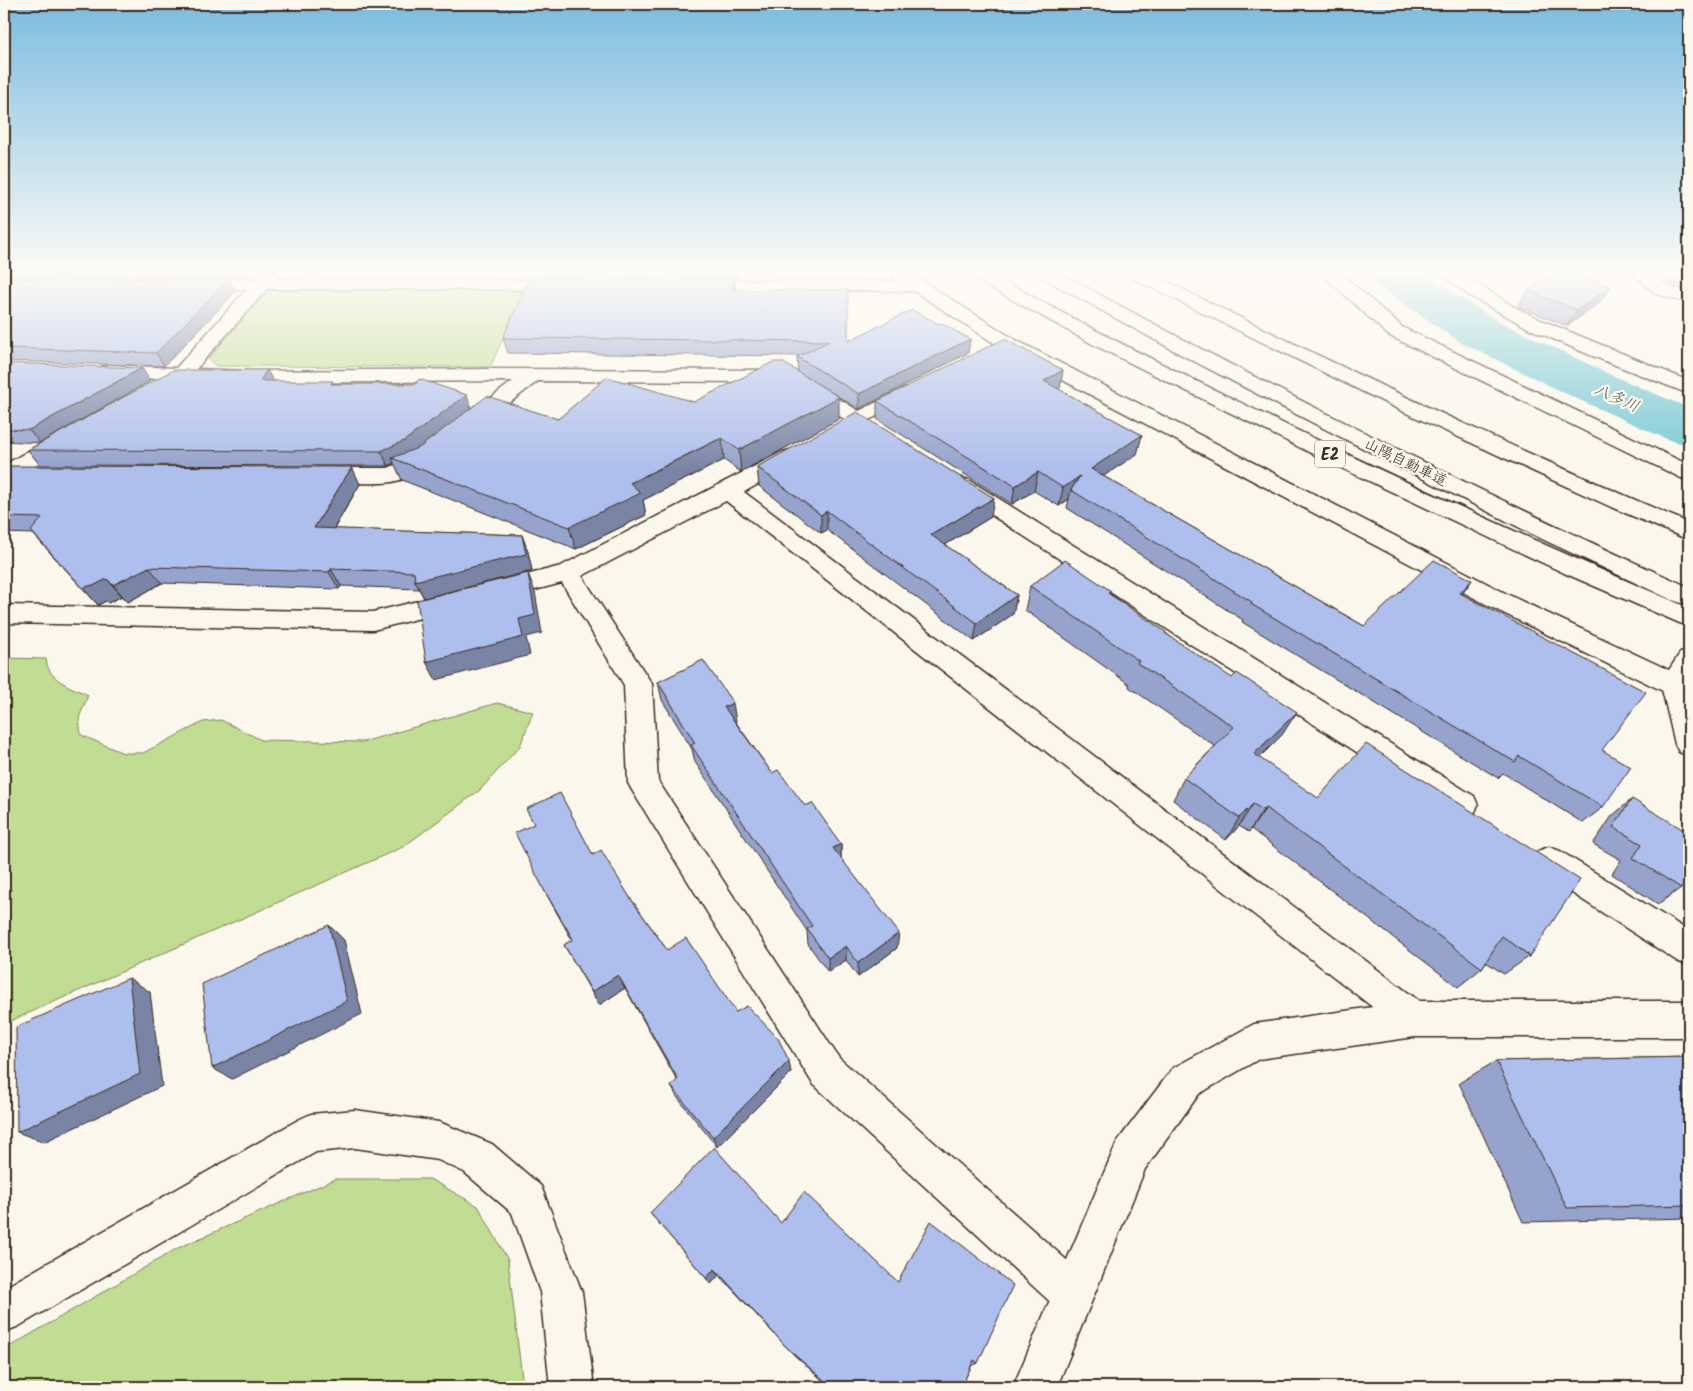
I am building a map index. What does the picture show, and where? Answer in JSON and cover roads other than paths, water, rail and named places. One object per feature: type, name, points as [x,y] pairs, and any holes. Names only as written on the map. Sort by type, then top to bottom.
[{"type":"main road","points":[[147,394],[180,375],[212,339]]},
{"type":"main road","points":[[986,339],[998,348],[1488,595],[1682,687]]},
{"type":"main road","name":"E2","points":[[1098,339],[1265,423],[1436,505],[1689,618]]},
{"type":"main road","name":"山陽自動車道","points":[[1166,339],[1476,497],[1689,598]]},
{"type":"main road","points":[[1266,339],[1407,406],[1689,532]]},
{"type":"main road","points":[[1299,339],[1424,400],[1689,520]]},
{"type":"main road","points":[[1411,339],[1689,473]]},
{"type":"main road","points":[[1570,339],[1689,388]]},
{"type":"main road","points":[[88,370],[249,378],[534,375],[788,376],[883,435]]},
{"type":"main road","points":[[302,475],[391,475],[420,462],[534,375]]},
{"type":"main road","points":[[832,433],[928,384]]},
{"type":"main road","points":[[4,474],[80,432]]},
{"type":"main road","points":[[4,614],[373,621],[568,573],[728,491],[806,448]]},
{"type":"main road","points":[[942,473],[1479,816]]},
{"type":"main road","points":[[4,474],[44,474]]},
{"type":"main road","points":[[728,491],[1415,1019]]},
{"type":"main road","points":[[568,573],[638,684],[643,783],[826,1071],[1073,1294]]},
{"type":"main road","points":[[1689,660],[1682,687],[1689,744]]},
{"type":"main road","points":[[1530,848],[1689,950]]},
{"type":"main road","points":[[1035,1387],[1131,1156],[1186,1081],[1254,1042],[1415,1019],[1689,1019]]},
{"type":"main road","points":[[4,1311],[311,1133],[354,1129],[364,1130],[439,1141],[478,1158],[527,1200],[561,1292],[572,1387]]},
{"type":"waterway","name":"八多川","points":[[1494,339],[1592,386],[1689,428]]}]
